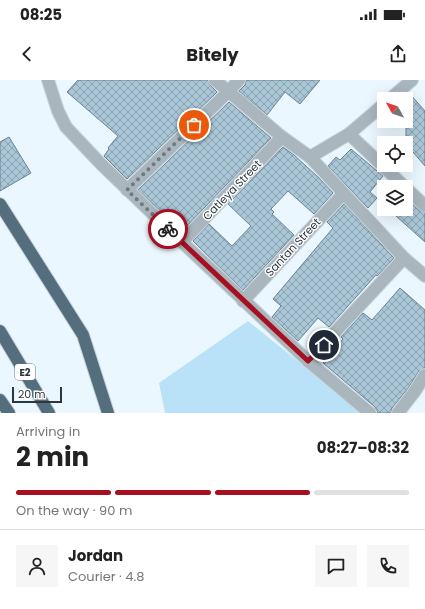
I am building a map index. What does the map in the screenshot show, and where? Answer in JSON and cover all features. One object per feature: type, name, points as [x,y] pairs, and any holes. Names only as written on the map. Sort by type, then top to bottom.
[{"type":"highway","points":[[0,204],[83,335],[108,413]]},
{"type":"highway","name":"E2","points":[[0,331],[49,413]]},
{"type":"highway","points":[[0,400],[9,413]]},
{"type":"street","points":[[48,80],[58,111],[66,128],[127,190],[243,301],[308,361],[370,413]]},
{"type":"street","points":[[215,80],[282,137],[310,157],[404,258],[425,276]]},
{"type":"street","points":[[127,190],[239,80]]},
{"type":"street","points":[[398,92],[412,80]]},
{"type":"street","points":[[310,157],[349,134],[377,110]]},
{"type":"street","points":[[349,134],[398,180]]},
{"type":"street","name":"Catleya Street","points":[[182,242],[282,137]]},
{"type":"street","name":"Santan Street","points":[[243,301],[343,194]]},
{"type":"street","points":[[413,194],[425,206]]},
{"type":"street","points":[[308,361],[404,258]]},
{"type":"street","points":[[398,413],[425,375]]},
{"type":"shaded area","points":[[248,321],[362,413],[165,413],[159,383]]},
{"type":"building","points":[[78,80],[208,80],[210,85],[217,92],[127,179],[104,156],[109,149],[108,148],[118,136],[67,92]]},
{"type":"building","points":[[246,80],[320,80],[300,104],[285,92],[267,115],[239,91],[245,85]]},
{"type":"building","points":[[413,98],[425,111],[425,166],[413,152],[413,136],[406,136],[406,128],[413,128]]},
{"type":"building","points":[[229,102],[271,138],[182,231],[138,190]]},
{"type":"building","points":[[9,137],[31,173],[0,191],[0,142]]},
{"type":"building","points":[[283,147],[318,177],[333,193],[314,214],[288,191],[271,209],[274,212],[272,214],[294,235],[243,290],[193,241],[209,224],[232,246],[251,226],[228,204]]},
{"type":"building","points":[[351,149],[383,176],[380,180],[377,180],[377,183],[370,192],[377,198],[368,208],[328,166],[336,157],[340,160]]},
{"type":"building","points":[[344,204],[394,258],[377,276],[376,275],[329,327],[318,318],[298,341],[272,317],[281,306],[273,299],[333,228],[327,222]]},
{"type":"building","points":[[413,205],[420,211],[425,213],[425,242],[396,216],[413,216]]},
{"type":"building","points":[[400,288],[425,310],[425,368],[419,371],[409,387],[392,408],[391,413],[378,413],[375,407],[323,363],[343,339],[341,337],[363,313],[372,320]]},
{"type":"way so far","points":[[168,229],[127,190],[194,125]]},
{"type":"route","points":[[168,229],[308,361],[324,345]]}]
